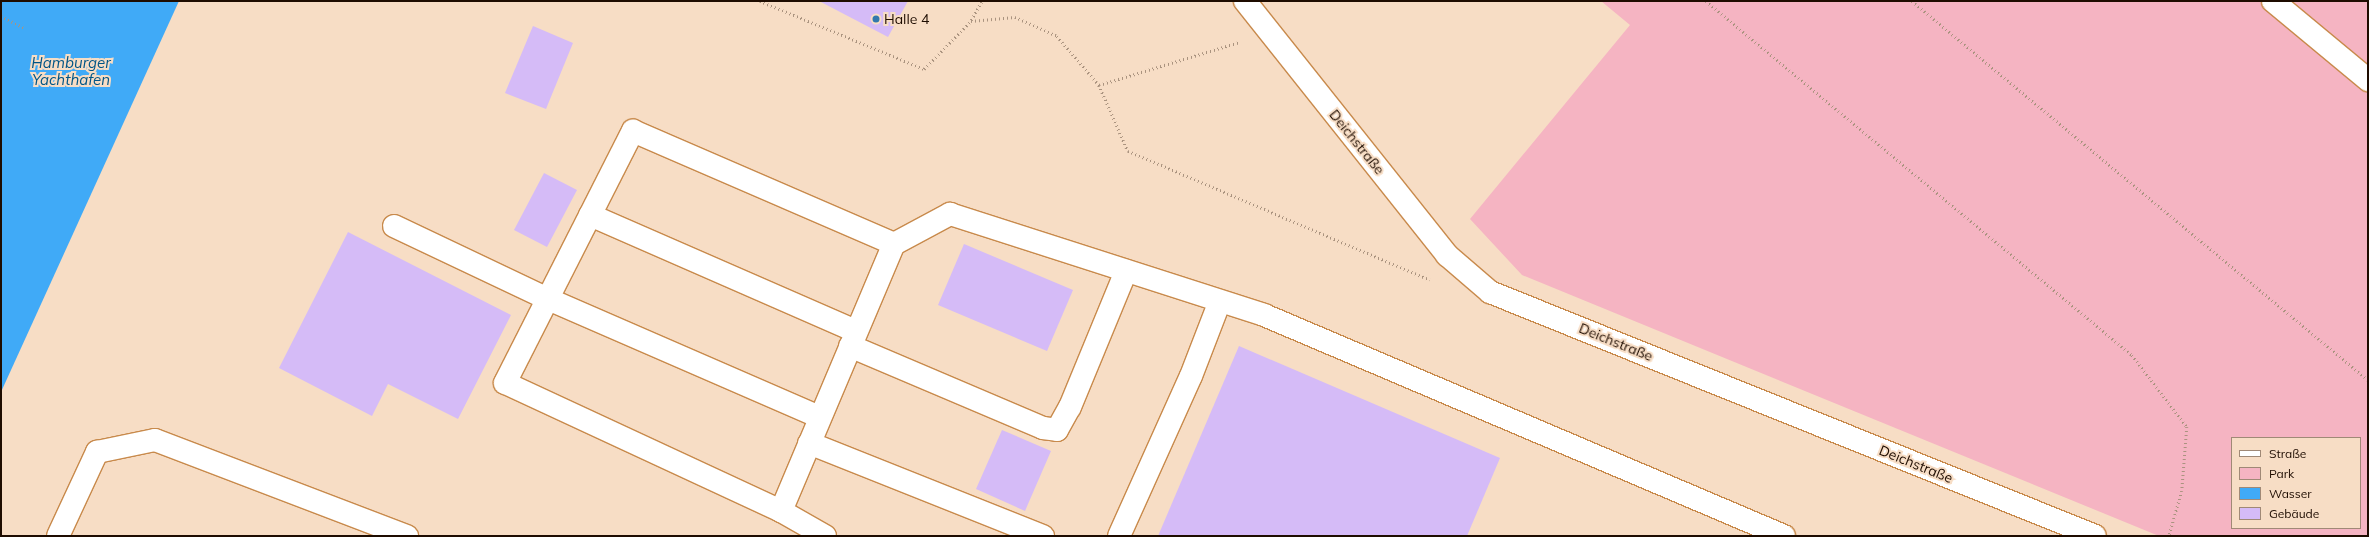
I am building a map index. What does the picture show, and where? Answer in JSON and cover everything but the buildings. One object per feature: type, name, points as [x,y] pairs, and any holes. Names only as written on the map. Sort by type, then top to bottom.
[{"type":"street","name":"Deichstraße","points":[[1244,1],[1447,255],[1490,292],[2095,536]]},
{"type":"street","points":[[2273,1],[2368,80]]},
{"type":"street","points":[[825,536],[780,511],[505,383],[633,131],[894,244]]},
{"type":"street","points":[[780,511],[894,244],[950,214],[1264,315],[1784,536]]},
{"type":"street","points":[[590,215],[1043,428],[1057,430],[1070,407],[1126,271]]},
{"type":"street","points":[[394,226],[548,298],[820,417]]},
{"type":"street","points":[[1119,536],[1191,376],[1220,301]]},
{"type":"street","points":[[58,536],[97,452],[155,440],[407,536]]},
{"type":"street","points":[[810,443],[1042,536]]},
{"type":"path","points":[[760,1],[924,69],[971,21],[982,1]]},
{"type":"path","points":[[1706,1],[2132,355],[2186,427],[2182,491],[2169,536]]},
{"type":"path","points":[[1912,1],[2368,380]]},
{"type":"path","points":[[1,16],[23,27]]},
{"type":"path","points":[[971,21],[1015,17],[1057,36],[1099,85],[1128,151],[1432,281]]},
{"type":"path","points":[[1099,85],[1270,33]]},
{"type":"green space","points":[[1601,1],[2261,1],[2368,90],[2368,536],[2159,536],[1522,275],[1470,219],[1630,25]]},
{"type":"green space","points":[[2285,1],[2368,1],[2368,69]]},
{"type":"water","name":"Hamburger Yachthafen","points":[[1,1],[179,1],[1,392]]},
{"type":"place","name":"Halle 4","points":[[876,19]]}]
